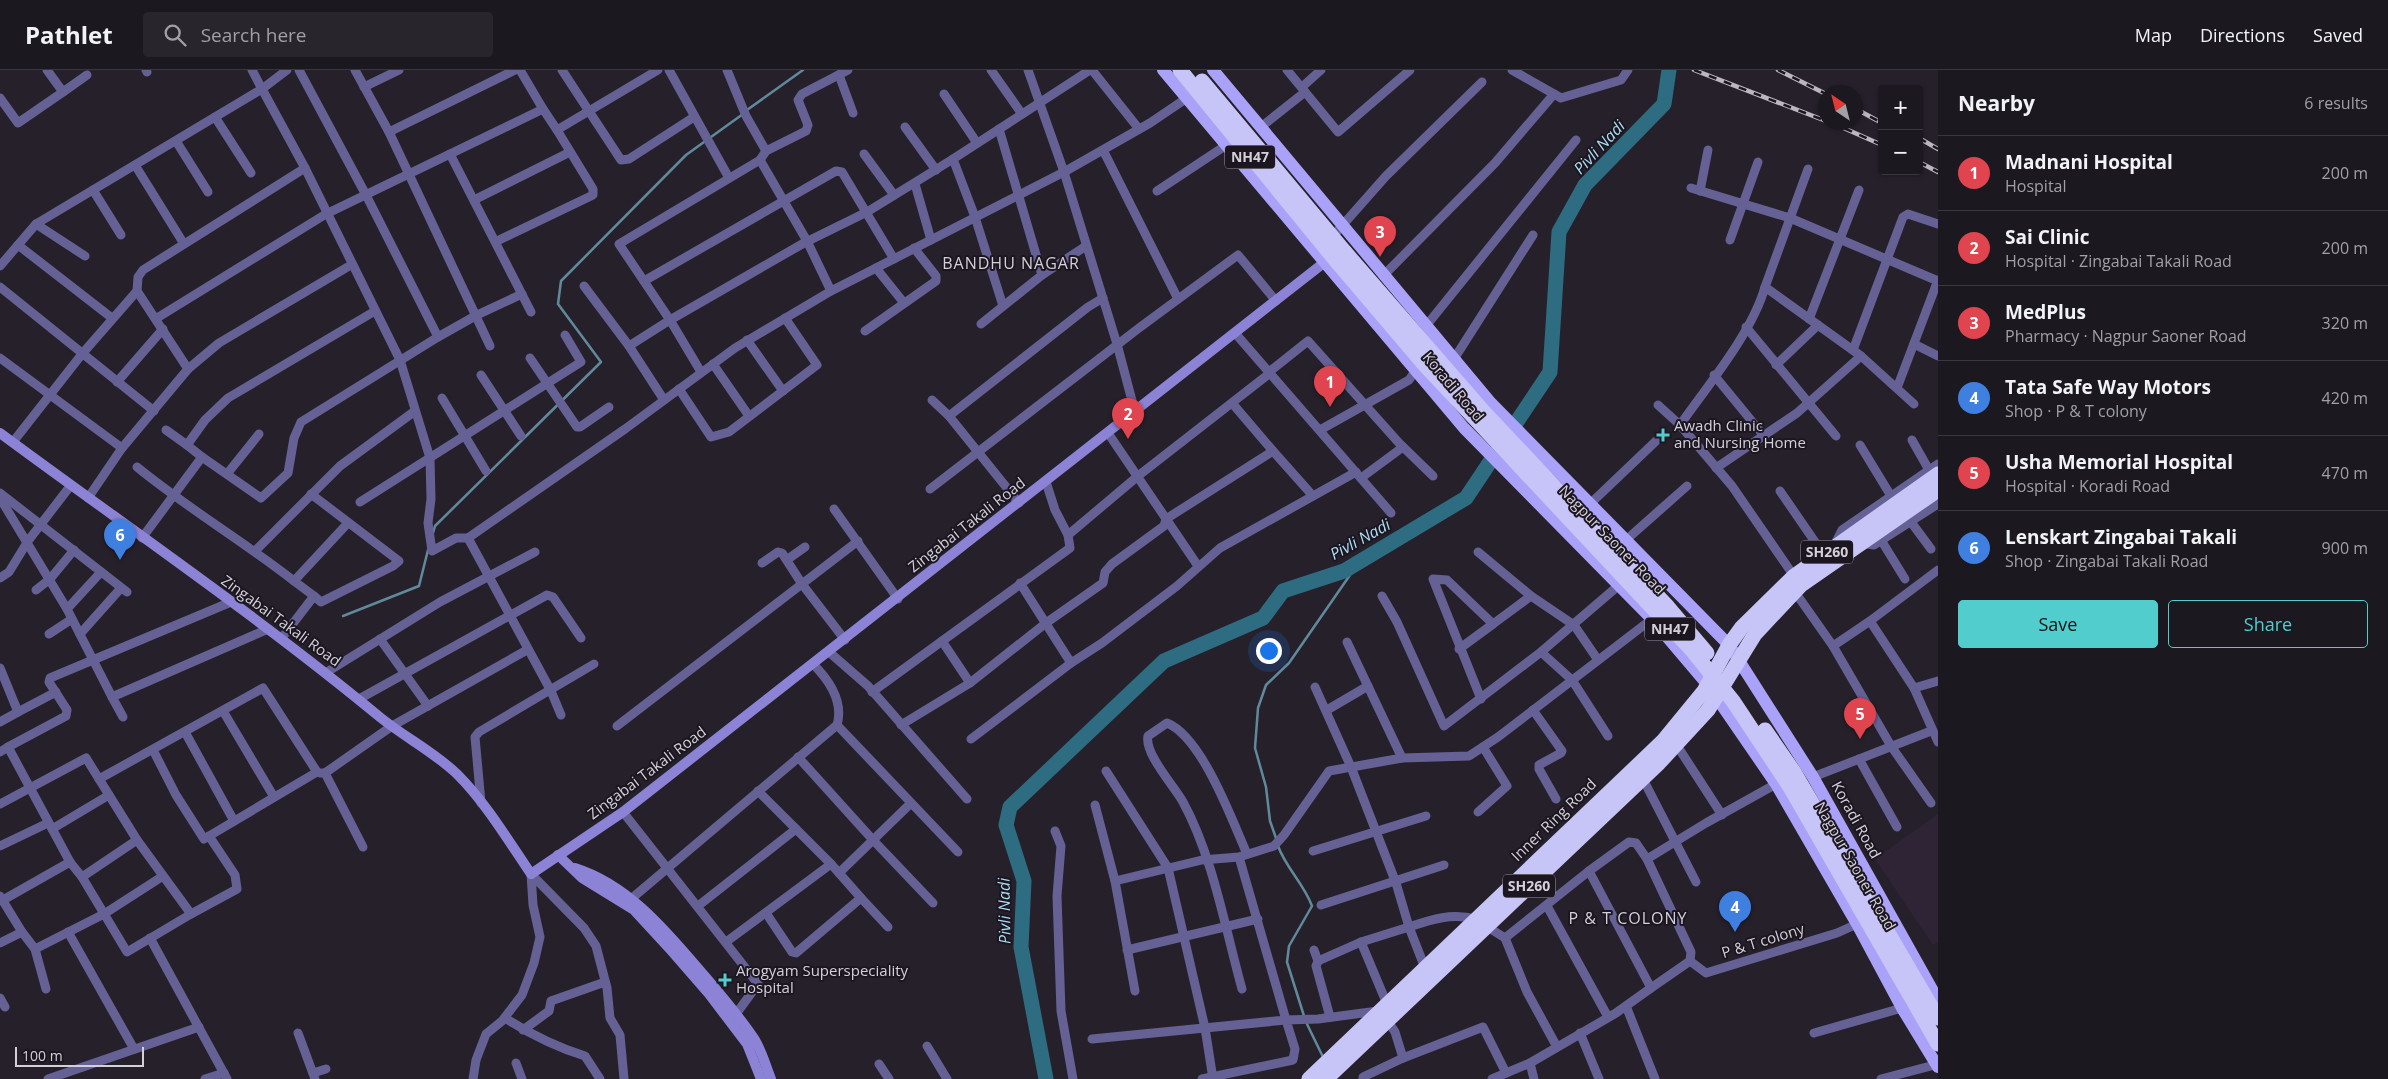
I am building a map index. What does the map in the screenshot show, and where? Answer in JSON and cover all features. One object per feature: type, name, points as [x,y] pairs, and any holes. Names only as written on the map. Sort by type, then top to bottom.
[{"type":"highway","name":"NH47","points":[[1180,70],[1332,235]]},
{"type":"highway","name":"NH47","points":[[1194,70],[1332,235]]},
{"type":"highway","name":"Koradi Road","points":[[1332,235],[1339,254]]},
{"type":"highway","name":"Nagpur Saoner Road","points":[[1339,254],[1482,410],[1668,607],[1725,675],[1794,772],[1938,1018]]},
{"type":"highway","name":"Nagpur Saoner Road","points":[[1339,254],[1422,362],[1700,659],[1733,701],[1790,787],[1938,1044]]},
{"type":"highway","name":"SH260","points":[[1712,690],[1739,660],[1756,634],[1828,551],[1934,472]]},
{"type":"highway","name":"SH260","points":[[1712,690],[1729,645],[1742,627],[1797,585],[1938,490]]},
{"type":"highway","name":"Inner Ring Road","points":[[1385,1012],[1481,923],[1643,779],[1708,710],[1712,690]]},
{"type":"highway","name":"Inner Ring Road","points":[[1310,1079],[1331,1070],[1425,968],[1481,923],[1712,690]]},
{"type":"main road","name":"Koradi Road","points":[[1163,70],[1225,146],[1339,254],[1416,370],[1464,428],[1652,619],[1712,690],[1776,784],[1857,924],[1902,1008],[1937,1065]]},
{"type":"main road","points":[[1213,70],[1261,127],[1332,235],[1339,254],[1383,276],[1491,403],[1729,645]]},
{"type":"main road","points":[[1540,504],[1563,476]]},
{"type":"main road","points":[[1690,664],[1716,632]]},
{"type":"main road","name":"Koradi Road","points":[[1729,645],[1815,782],[1938,1000]]},
{"type":"main road","points":[[1790,808],[1815,782]]},
{"type":"street","points":[[47,70],[62,92]]},
{"type":"street","points":[[252,70],[305,168],[351,265],[400,360],[430,458],[432,499],[428,523],[432,551],[456,538],[468,538],[747,340],[831,291],[1064,172],[1139,129],[1187,98]]},
{"type":"street","points":[[0,266],[36,224],[262,89],[286,70]]},
{"type":"street","points":[[299,70],[366,194],[438,337]]},
{"type":"street","points":[[355,70],[389,132],[407,175],[490,346]]},
{"type":"street","points":[[364,87],[399,70]]},
{"type":"street","points":[[389,132],[515,70]]},
{"type":"street","points":[[497,241],[593,194],[593,189],[520,70]]},
{"type":"street","points":[[562,70],[621,160],[629,159],[694,117]]},
{"type":"street","points":[[557,130],[589,113],[658,70]]},
{"type":"street","points":[[669,70],[701,132],[729,178]]},
{"type":"street","points":[[726,70],[766,152]]},
{"type":"street","points":[[701,372],[670,320],[619,244],[760,160],[766,152],[806,131],[808,125],[798,100],[802,94],[848,70]]},
{"type":"street","points":[[991,70],[1022,114]]},
{"type":"street","points":[[1028,70],[1038,103],[1064,172],[1117,344],[1135,412]]},
{"type":"street","points":[[629,346],[670,320],[807,241],[866,212],[894,194],[915,184],[1091,70],[1139,129]]},
{"type":"street","points":[[1287,70],[1338,132],[1410,70]]},
{"type":"street","points":[[1261,127],[1303,90],[1321,70]]},
{"type":"street","points":[[1512,70],[1561,98],[1621,80],[1628,70]]},
{"type":"street","points":[[0,98],[18,123],[87,74]]},
{"type":"street","points":[[838,75],[853,113]]},
{"type":"street","points":[[1332,235],[1386,176],[1482,82]]},
{"type":"street","points":[[944,94],[977,143]]},
{"type":"street","points":[[1383,276],[1495,162],[1554,94]]},
{"type":"street","points":[[156,318],[326,214],[543,109]]},
{"type":"street","points":[[215,117],[251,173]]},
{"type":"street","points":[[905,128],[936,170]]},
{"type":"street","points":[[999,129],[1042,275]]},
{"type":"street","points":[[1426,326],[1576,140]]},
{"type":"street","points":[[176,141],[208,192]]},
{"type":"street","points":[[1157,191],[1225,146]]},
{"type":"street","points":[[1103,150],[1178,299]]},
{"type":"street","points":[[1708,150],[1696,190],[1790,218],[1938,281],[1936,295],[1897,388]]},
{"type":"street","points":[[474,200],[570,152]]},
{"type":"street","points":[[450,154],[497,241],[531,312]]},
{"type":"street","points":[[864,154],[894,194]]},
{"type":"street","points":[[953,159],[975,218],[1003,306]]},
{"type":"street","points":[[760,160],[807,241],[831,291]]},
{"type":"street","points":[[1730,240],[1758,162]]},
{"type":"street","points":[[135,165],[184,244]]},
{"type":"street","points":[[13,442],[82,354],[137,291],[138,277],[143,270],[305,168]]},
{"type":"street","points":[[1680,425],[1760,303],[1808,169]]},
{"type":"street","points":[[644,281],[836,171],[842,172],[894,259]]},
{"type":"street","points":[[915,184],[931,240]]},
{"type":"street","points":[[93,190],[121,235]]},
{"type":"street","points":[[1809,318],[1859,190]]},
{"type":"street","points":[[1853,350],[1903,217],[1908,214],[1938,224]]},
{"type":"street","points":[[36,224],[85,256]]},
{"type":"street","points":[[1454,359],[1533,235]]},
{"type":"street","points":[[18,245],[112,318]]},
{"type":"street","points":[[981,324],[1042,275],[1086,246]]},
{"type":"street","points":[[865,331],[936,281],[936,276],[914,248]]},
{"type":"street","name":"Zingabai Takali Road","points":[[0,433],[327,672],[392,726],[422,745],[450,768],[481,803],[531,874],[624,812],[1276,301],[1339,254]]},
{"type":"street","points":[[930,489],[1117,344],[1238,255],[1276,301]]},
{"type":"street","points":[[88,498],[122,448],[188,368],[219,343],[351,265]]},
{"type":"street","points":[[876,268],[904,303]]},
{"type":"street","points":[[584,286],[629,346],[664,400]]},
{"type":"street","points":[[0,287],[154,411]]},
{"type":"street","points":[[1765,287],[1861,356],[1914,404]]},
{"type":"street","points":[[137,291],[164,329],[188,368]]},
{"type":"street","points":[[166,430],[261,498],[288,473],[294,438],[301,422],[438,337],[476,315],[522,294]]},
{"type":"street","points":[[949,416],[1088,306],[1103,298]]},
{"type":"street","points":[[187,446],[205,420],[228,398],[375,311]]},
{"type":"street","points":[[679,389],[711,437],[729,432],[817,365],[785,318]]},
{"type":"street","points":[[1776,365],[1818,325]]},
{"type":"street","points":[[1746,327],[1836,436]]},
{"type":"street","points":[[117,382],[164,329]]},
{"type":"street","points":[[1235,333],[1392,513]]},
{"type":"street","points":[[360,502],[465,437],[582,360],[565,334]]},
{"type":"street","points":[[747,340],[783,391]]},
{"type":"street","points":[[1068,535],[1138,476],[1308,341],[1403,447],[1433,476]]},
{"type":"street","points":[[1914,344],[1938,356]]},
{"type":"street","points":[[1716,468],[1808,404],[1861,356]]},
{"type":"street","points":[[0,358],[122,448]]},
{"type":"street","points":[[530,358],[577,427],[580,427],[609,407]]},
{"type":"street","points":[[713,364],[749,416]]},
{"type":"street","points":[[1320,430],[1366,406],[1409,380],[1416,370]]},
{"type":"street","points":[[481,375],[521,436]]},
{"type":"street","points":[[1714,375],[1764,436]]},
{"type":"street","points":[[442,398],[486,471]]},
{"type":"street","points":[[932,400],[949,416],[1019,503]]},
{"type":"street","points":[[1232,403],[1312,496]]},
{"type":"street","points":[[1658,405],[1680,425],[1732,486],[1797,585],[1891,746],[1931,803]]},
{"type":"street","points":[[255,550],[340,466],[415,410]]},
{"type":"street","points":[[1108,433],[1198,566]]},
{"type":"street","points":[[227,474],[259,434]]},
{"type":"street","points":[[1912,440],[1934,472]]},
{"type":"street","points":[[1590,504],[1656,441]]},
{"type":"street","points":[[1860,445],[1891,496]]},
{"type":"street","points":[[971,739],[1177,586],[1220,548],[1312,496],[1359,475],[1403,447]]},
{"type":"street","points":[[901,725],[970,683],[1046,623],[1102,584],[1105,572],[1112,564],[1164,526],[1166,519],[1273,451]]},
{"type":"street","points":[[142,538],[202,457]]},
{"type":"street","points":[[1780,492],[1828,551],[1842,530],[1891,496],[1934,472],[1938,464]]},
{"type":"street","points":[[137,467],[172,496],[255,550],[321,602],[393,566],[399,561],[347,524],[312,494]]},
{"type":"street","points":[[872,692],[1070,548],[1068,535],[1055,510],[1046,482]]},
{"type":"street","points":[[0,578],[9,572],[28,541],[71,485]]},
{"type":"street","points":[[1626,540],[1687,486]]},
{"type":"street","points":[[0,493],[124,590],[80,634]]},
{"type":"street","points":[[0,498],[50,579],[123,717]]},
{"type":"street","points":[[1861,543],[1874,545],[1938,504]]},
{"type":"street","points":[[834,509],[898,598]]},
{"type":"street","points":[[1911,522],[1931,549]]},
{"type":"street","points":[[294,581],[347,524]]},
{"type":"street","points":[[468,538],[527,650],[551,691],[561,715]]},
{"type":"street","points":[[1881,540],[1905,579]]},
{"type":"street","points":[[618,726],[858,541]]},
{"type":"street","points":[[788,559],[804,546]]},
{"type":"street","points":[[36,590],[50,579],[74,550]]},
{"type":"street","points":[[327,672],[489,576],[535,552]]},
{"type":"street","points":[[762,563],[778,552],[782,552],[802,584],[845,640]]},
{"type":"street","points":[[1478,552],[1531,596],[1574,625],[1598,660]]},
{"type":"street","points":[[1833,646],[1938,570]]},
{"type":"street","points":[[67,610],[101,572]]},
{"type":"street","points":[[1480,699],[1433,579],[1447,580],[1493,624]]},
{"type":"street","points":[[1020,583],[1071,663]]},
{"type":"street","points":[[1382,596],[1397,622],[1444,726],[1541,652],[1618,586]]},
{"type":"street","points":[[359,699],[547,595],[553,597],[581,638]]},
{"type":"street","points":[[281,639],[314,596]]},
{"type":"street","points":[[1459,649],[1531,596]]},
{"type":"street","points":[[209,836],[235,875],[237,889],[127,952],[82,876],[70,862],[29,788],[4,750],[66,716],[67,710],[50,682],[50,678],[231,602]]},
{"type":"street","points":[[49,634],[72,619]]},
{"type":"street","points":[[1115,881],[1168,868],[1243,855],[1274,846],[1284,835],[1325,773],[1402,758],[1469,756],[1533,710],[1652,619]]},
{"type":"street","points":[[1815,782],[1859,759],[1891,746],[1936,737],[1914,688],[1870,621]]},
{"type":"street","points":[[112,697],[268,629]]},
{"type":"street","points":[[380,639],[428,706]]},
{"type":"street","points":[[942,641],[970,683]]},
{"type":"street","points":[[1347,642],[1402,758]]},
{"type":"street","points":[[153,750],[176,795],[204,839],[274,797],[321,773],[392,726],[527,650]]},
{"type":"street","points":[[829,652],[872,692],[968,799]]},
{"type":"street","points":[[1541,652],[1572,680],[1608,736]]},
{"type":"street","points":[[481,803],[475,737],[479,732],[594,664]]},
{"type":"street","points":[[631,899],[837,725],[839,716],[835,695],[828,679],[813,664]]},
{"type":"street","points":[[0,668],[3,682],[18,712]]},
{"type":"street","points":[[1914,688],[1938,681]]},
{"type":"street","points":[[1327,710],[1368,686]]},
{"type":"street","points":[[1315,687],[1327,710],[1396,882],[1409,927],[1425,968]]},
{"type":"street","points":[[99,779],[263,688],[321,773],[363,847]]},
{"type":"street","points":[[0,722],[56,692]]},
{"type":"street","points":[[223,710],[274,797]]},
{"type":"street","points":[[1533,710],[1562,751],[1562,753],[1539,765],[1539,769],[1556,800]]},
{"type":"street","points":[[1202,1079],[1293,1060],[1295,1049],[1258,919],[1243,855],[1220,793],[1202,760],[1174,726],[1167,723],[1148,736],[1146,742],[1183,803],[1207,861],[1242,989]]},
{"type":"street","points":[[837,725],[910,804],[958,852]]},
{"type":"street","points":[[185,732],[234,821]]},
{"type":"street","points":[[1676,744],[1722,815]]},
{"type":"street","points":[[1478,812],[1506,786],[1483,747]]},
{"type":"street","points":[[798,757],[933,903]]},
{"type":"street","points":[[0,804],[86,758],[137,840],[191,914]]},
{"type":"street","points":[[1859,759],[1897,827]]},
{"type":"street","points":[[1106,771],[1168,868],[1205,1028],[1213,1078]]},
{"type":"street","points":[[1643,779],[1696,882]]},
{"type":"street","points":[[1647,859],[1776,784]]},
{"type":"street","points":[[758,791],[831,864],[888,927]]},
{"type":"street","points":[[0,846],[50,826],[109,795]]},
{"type":"street","points":[[839,873],[910,804]]},
{"type":"street","points":[[1095,805],[1115,881],[1135,991]]},
{"type":"street","points":[[624,812],[758,984],[736,1014]]},
{"type":"street","points":[[1313,851],[1426,816]]},
{"type":"street","points":[[698,906],[796,829]]},
{"type":"street","points":[[1055,831],[1061,846],[1057,914],[1061,1011],[1072,1079]]},
{"type":"street","points":[[82,876],[137,840]]},
{"type":"street","points":[[1492,1079],[1530,1063],[1608,1018],[1690,961],[1691,952],[1647,859],[1636,843],[1629,842],[1589,870],[1547,906],[1504,938]]},
{"type":"street","points":[[558,855],[582,878],[634,910],[669,948],[709,994],[747,1044],[761,1079]]},
{"type":"street","points":[[46,989],[36,949],[22,932],[1,898],[70,862]]},
{"type":"street","points":[[726,942],[831,864]]},
{"type":"street","points":[[1321,905],[1444,865]]},
{"type":"street","points":[[571,867],[586,872],[631,899],[675,940],[736,1014],[756,1042],[771,1079]]},
{"type":"street","points":[[1589,870],[1651,988]]},
{"type":"street","points":[[531,874],[584,928],[596,946],[605,982],[610,1018],[620,1035],[624,1079]]},
{"type":"street","points":[[473,1079],[476,1060],[486,1034],[505,1018],[522,995],[534,963],[540,937],[533,905],[531,874]]},
{"type":"street","points":[[36,949],[104,914],[163,876]]},
{"type":"street","points":[[766,913],[792,952],[796,954],[861,898]]},
{"type":"street","points":[[1547,906],[1608,1018]]},
{"type":"street","points":[[1318,961],[1361,942],[1440,917],[1459,915],[1481,923],[1504,938],[1527,992],[1557,1047]]},
{"type":"street","points":[[1127,950],[1258,919]]},
{"type":"street","name":"P & T colony","points":[[1690,961],[1706,973],[1857,924]]},
{"type":"street","points":[[0,943],[22,932]]},
{"type":"street","points":[[68,932],[134,1049]]},
{"type":"street","points":[[150,938],[226,1076],[205,1079]]},
{"type":"street","points":[[1361,942],[1403,1058]]},
{"type":"street","points":[[1314,950],[1318,961],[1316,966],[1330,1018]]},
{"type":"street","points":[[523,1030],[549,1010],[550,1001],[605,982]]},
{"type":"street","points":[[0,998],[5,1007]]},
{"type":"street","points":[[1626,1006],[1655,1079]]},
{"type":"street","points":[[1814,1033],[1902,1008]]},
{"type":"street","points":[[1092,1039],[1385,1012]]},
{"type":"street","points":[[505,1018],[523,1030],[565,1050],[585,1056],[600,1079]]},
{"type":"street","points":[[1363,1079],[1362,1077],[1403,1058],[1483,1026],[1506,1073]]},
{"type":"street","points":[[48,1079],[199,1027]]},
{"type":"street","points":[[298,1033],[314,1076],[326,1069]]},
{"type":"street","points":[[1580,1034],[1599,1079]]},
{"type":"street","points":[[927,1046],[947,1079]]},
{"type":"street","points":[[516,1063],[522,1079]]},
{"type":"street","points":[[1530,1063],[1534,1079]]},
{"type":"street","points":[[879,1064],[889,1079]]},
{"type":"street","points":[[1882,1079],[1937,1065]]},
{"type":"shaded area","points":[[1938,814],[1938,942],[1933,945],[1875,859]]},
{"type":"waterway","points":[[747,110],[803,70]]},
{"type":"waterway","name":"Pivli Nadi","points":[[1046,1079],[1021,947],[1024,881],[1006,825],[1010,807],[1164,661],[1263,618],[1283,591],[1344,571],[1466,498],[1550,372],[1559,232],[1585,185],[1664,104],[1669,70]]},
{"type":"waterway","points":[[433,533],[435,526],[601,362],[558,304],[561,281],[686,155],[743,114]]},
{"type":"waterway","points":[[343,616],[419,586],[428,550]]},
{"type":"waterway","points":[[1277,841],[1270,821],[1266,787],[1255,748],[1258,708],[1266,685],[1289,663],[1359,562]]},
{"type":"waterway","points":[[1278,846],[1312,906],[1289,946],[1287,962],[1304,1016]]},
{"type":"waterway","points":[[1306,1022],[1323,1057]]},
{"type":"railway","points":[[1694,70],[1818,118]]},
{"type":"railway","points":[[1778,70],[1818,90]]},
{"type":"railway","points":[[1863,113],[1878,121]]},
{"type":"railway","points":[[1848,130],[1878,143]]},
{"type":"railway","points":[[1923,140],[1938,149]]},
{"type":"railway","points":[[1923,164],[1938,172]]},
{"type":"place","name":"MedPlus","points":[[1380,257]]},
{"type":"place","name":"Madnani Hospital","points":[[1330,407]]},
{"type":"place","name":"Awadh Clinic and Nursing Home","points":[[1663,435]]},
{"type":"place","name":"Sai Clinic","points":[[1128,439]]},
{"type":"place","name":"Lenskart Zingabai Takali","points":[[120,560]]},
{"type":"place","name":"Usha Memorial Hospital","points":[[1860,739]]},
{"type":"place","name":"Tata Safe Way Motors","points":[[1735,932]]},
{"type":"place","name":"Arogyam Superspeciality Hospital","points":[[725,980]]},
{"type":"district","name":"BANDHU NAGAR","points":[[1011,263]]},
{"type":"district","name":"P & T COLONY","points":[[1628,918]]}]
